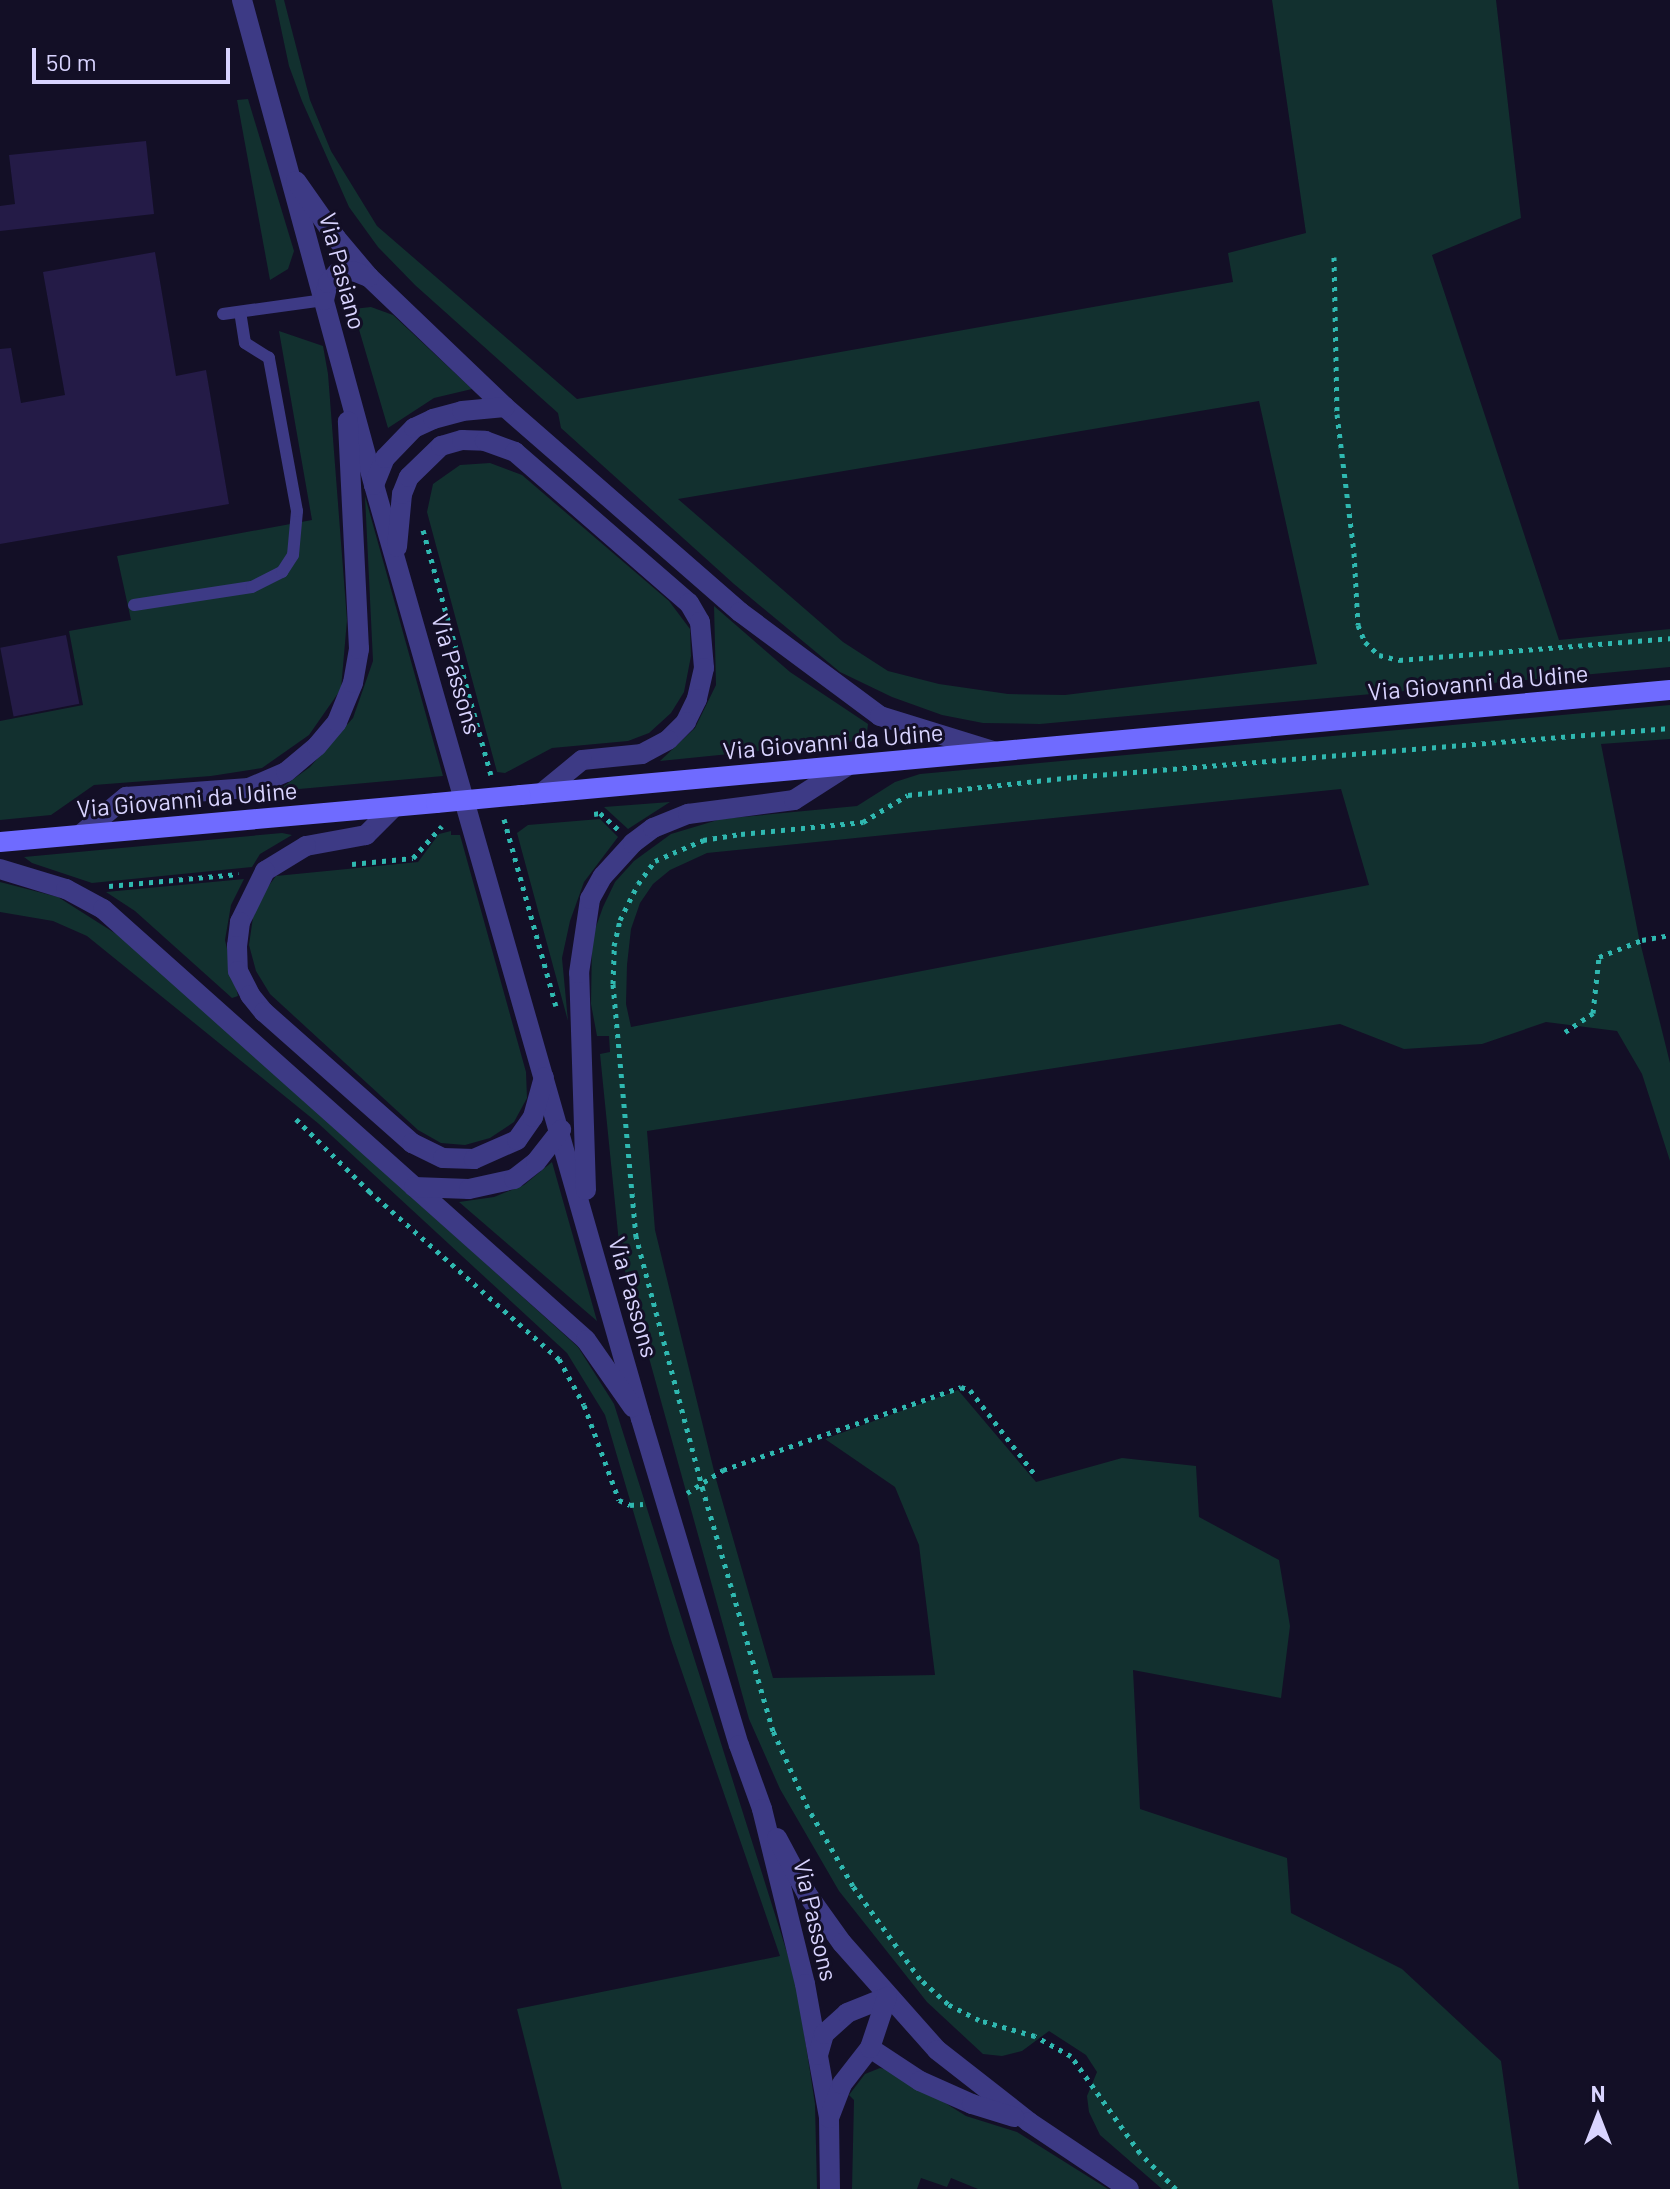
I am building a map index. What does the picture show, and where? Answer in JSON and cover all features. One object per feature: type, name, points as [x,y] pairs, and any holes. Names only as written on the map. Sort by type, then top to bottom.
[{"type":"main road","name":"Via Giovanni da Udine","points":[[0,842],[1670,690]]},
{"type":"street","name":"Via Pasiano","points":[[242,0],[374,485],[396,555]]},
{"type":"street","points":[[287,168],[336,238],[369,277],[505,407],[740,612],[880,716],[999,753]]},
{"type":"street","points":[[324,300],[328,283],[337,273],[353,271],[369,277]]},
{"type":"street","points":[[80,835],[126,797],[249,788],[286,772],[317,746],[337,722],[353,683],[359,649],[345,377]]},
{"type":"street","points":[[374,485],[385,458],[414,428],[462,411],[505,407]]},
{"type":"street","points":[[396,555],[402,494],[409,477],[441,446],[462,440],[485,441],[515,452],[689,603],[700,622],[704,668],[697,699],[686,722],[668,740],[642,754],[582,760],[532,794]]},
{"type":"street","name":"Via Passons","points":[[396,555],[641,1419],[739,1745],[762,1809],[805,1984],[818,2055],[829,2118],[830,2189]]},
{"type":"street","points":[[587,1226],[579,973],[590,899],[603,876],[625,851],[653,828],[688,814],[794,800],[847,766]]},
{"type":"street","points":[[394,807],[366,835],[306,846],[282,858],[257,882],[240,922],[237,946],[238,971],[250,995],[264,1012],[412,1143],[443,1158],[474,1159],[517,1140],[533,1117],[544,1077]]},
{"type":"street","points":[[0,869],[66,889],[103,909],[586,1340],[641,1419]]},
{"type":"street","points":[[414,1187],[469,1189],[514,1179],[536,1162],[561,1130]]},
{"type":"street","points":[[762,1809],[807,1894],[842,1943],[937,2050],[1029,2122],[1129,2189]]},
{"type":"street","name":"Via Passons","points":[[818,2055],[824,2034],[847,2013],[887,1997]]},
{"type":"street","name":"Via Passons","points":[[829,2118],[842,2084],[870,2048],[887,1997]]},
{"type":"street","points":[[870,2048],[920,2081],[972,2104],[1029,2122]]},
{"type":"lane","points":[[223,314],[324,300]]},
{"type":"lane","points":[[134,605],[252,587],[282,572],[293,555],[297,511],[269,358],[245,343],[240,312]]},
{"type":"path","points":[[1334,257],[1337,414],[1354,553],[1358,625],[1365,642],[1379,655],[1399,660],[1432,660],[1670,638]]},
{"type":"path","points":[[421,524],[493,780]]},
{"type":"path","points":[[1176,2189],[1140,2153],[1071,2056],[1035,2036],[979,2020],[948,2004],[920,1979],[853,1886],[808,1808],[773,1731],[702,1485],[636,1237],[613,984],[620,920],[638,884],[655,861],[703,840],[863,822],[908,795],[1670,728]]},
{"type":"path","points":[[501,810],[560,1021]]},
{"type":"path","points":[[587,814],[600,813],[621,832]]},
{"type":"path","points":[[97,887],[245,873]]},
{"type":"path","points":[[1565,1032],[1593,1013],[1599,957],[1642,940],[1670,935]]},
{"type":"path","points":[[602,1043],[617,1045]]},
{"type":"path","points":[[296,1119],[369,1191],[559,1359],[584,1405],[619,1500],[630,1505],[666,1503],[702,1485],[723,1470],[961,1387],[970,1390],[1036,1476]]},
{"type":"green space","points":[[275,0],[284,0],[310,100],[331,151],[377,226],[577,399],[1233,282],[1228,253],[1306,233],[1272,0],[1496,0],[1521,218],[1432,255],[1559,640],[1670,629],[1670,667],[1040,724],[983,723],[942,715],[892,697],[840,672],[734,584],[561,428],[558,413],[415,285],[378,247],[349,207],[289,66]],"holes":[[[1259,401],[1317,664],[1065,695],[1008,694],[939,684],[888,671],[843,642],[678,499]]]},
{"type":"green space","points":[[248,99],[294,251],[288,269],[270,280],[237,100]]},
{"type":"green space","points":[[371,307],[393,315],[472,389],[434,398],[388,428],[353,309]]},
{"type":"green space","points":[[279,331],[323,346],[328,374],[347,620],[341,689],[309,735],[262,768],[211,776],[94,785],[51,815],[0,820],[0,721],[83,705],[69,631],[131,620],[117,556],[312,520]]},
{"type":"green space","points":[[490,463],[522,475],[669,601],[690,629],[691,656],[684,692],[671,713],[649,733],[628,741],[552,748],[505,773],[497,772],[427,512],[433,484],[460,465]]},
{"type":"green space","points":[[365,496],[443,776],[277,791],[310,767],[353,718],[373,661]]},
{"type":"green space","points":[[714,606],[790,672],[868,724],[866,740],[660,761],[695,728],[716,685]]},
{"type":"green space","points":[[1670,705],[1670,739],[1601,744],[1639,938],[1670,1063],[1670,1161],[1642,1074],[1617,1031],[1546,1022],[1482,1044],[1404,1049],[1340,1024],[647,1131],[655,1230],[716,1479],[773,1678],[935,1675],[919,1545],[895,1487],[825,1439],[958,1390],[1036,1482],[1122,1458],[1196,1466],[1199,1517],[1279,1560],[1290,1626],[1281,1698],[1133,1670],[1140,1809],[1287,1858],[1291,1913],[1402,1969],[1501,2061],[1519,2189],[1162,2189],[1100,2135],[1089,2112],[1087,2096],[1097,2072],[1086,2055],[1049,2031],[1022,2051],[1002,2056],[983,2054],[927,2002],[839,1891],[780,1789],[749,1719],[620,1253],[600,1054],[610,1052],[609,1036],[597,1036],[591,1004],[592,938],[615,882],[634,861],[671,834],[721,819],[857,806],[895,782],[920,774]],"holes":[[[1341,789],[1369,885],[631,1027],[626,1004],[631,929],[640,903],[653,884],[670,870],[707,853]]]},
{"type":"green space","points":[[670,802],[628,829],[604,807]]},
{"type":"green space","points":[[600,819],[618,837],[584,882],[570,921],[562,958],[568,1021],[517,833],[528,825]]},
{"type":"green space","points":[[451,831],[451,835],[460,835],[526,1072],[527,1098],[514,1122],[490,1138],[465,1145],[441,1143],[418,1130],[270,994],[256,971],[249,945],[253,917],[261,896],[276,876],[418,862],[439,834]]},
{"type":"green space","points":[[282,833],[292,835],[260,854],[252,867],[92,883],[32,863],[24,857]]},
{"type":"green space","points":[[244,879],[231,905],[225,940],[238,996],[232,998],[135,911],[106,892]]},
{"type":"green space","points":[[0,882],[58,897],[132,944],[578,1347],[614,1404],[796,1981],[815,2104],[817,2189],[562,2189],[517,2009],[780,1956],[671,1640],[605,1415],[567,1353],[319,1124],[87,936],[53,921],[0,912]]},
{"type":"green space","points":[[552,1162],[597,1321],[459,1202],[494,1197],[524,1185]]},
{"type":"green space","points":[[880,2068],[894,2071],[966,2116],[1017,2132],[1108,2189],[978,2189],[951,2178],[947,2187],[921,2178],[917,2189],[852,2189],[854,2100],[849,2095],[865,2074]]},
{"type":"building","points":[[146,141],[154,214],[0,231],[0,206],[15,204],[9,155]]},
{"type":"building","points":[[155,252],[176,376],[206,370],[229,504],[0,544],[0,349],[11,348],[21,403],[65,395],[43,272]]},
{"type":"building","points":[[66,635],[79,704],[14,716],[0,648]]}]
